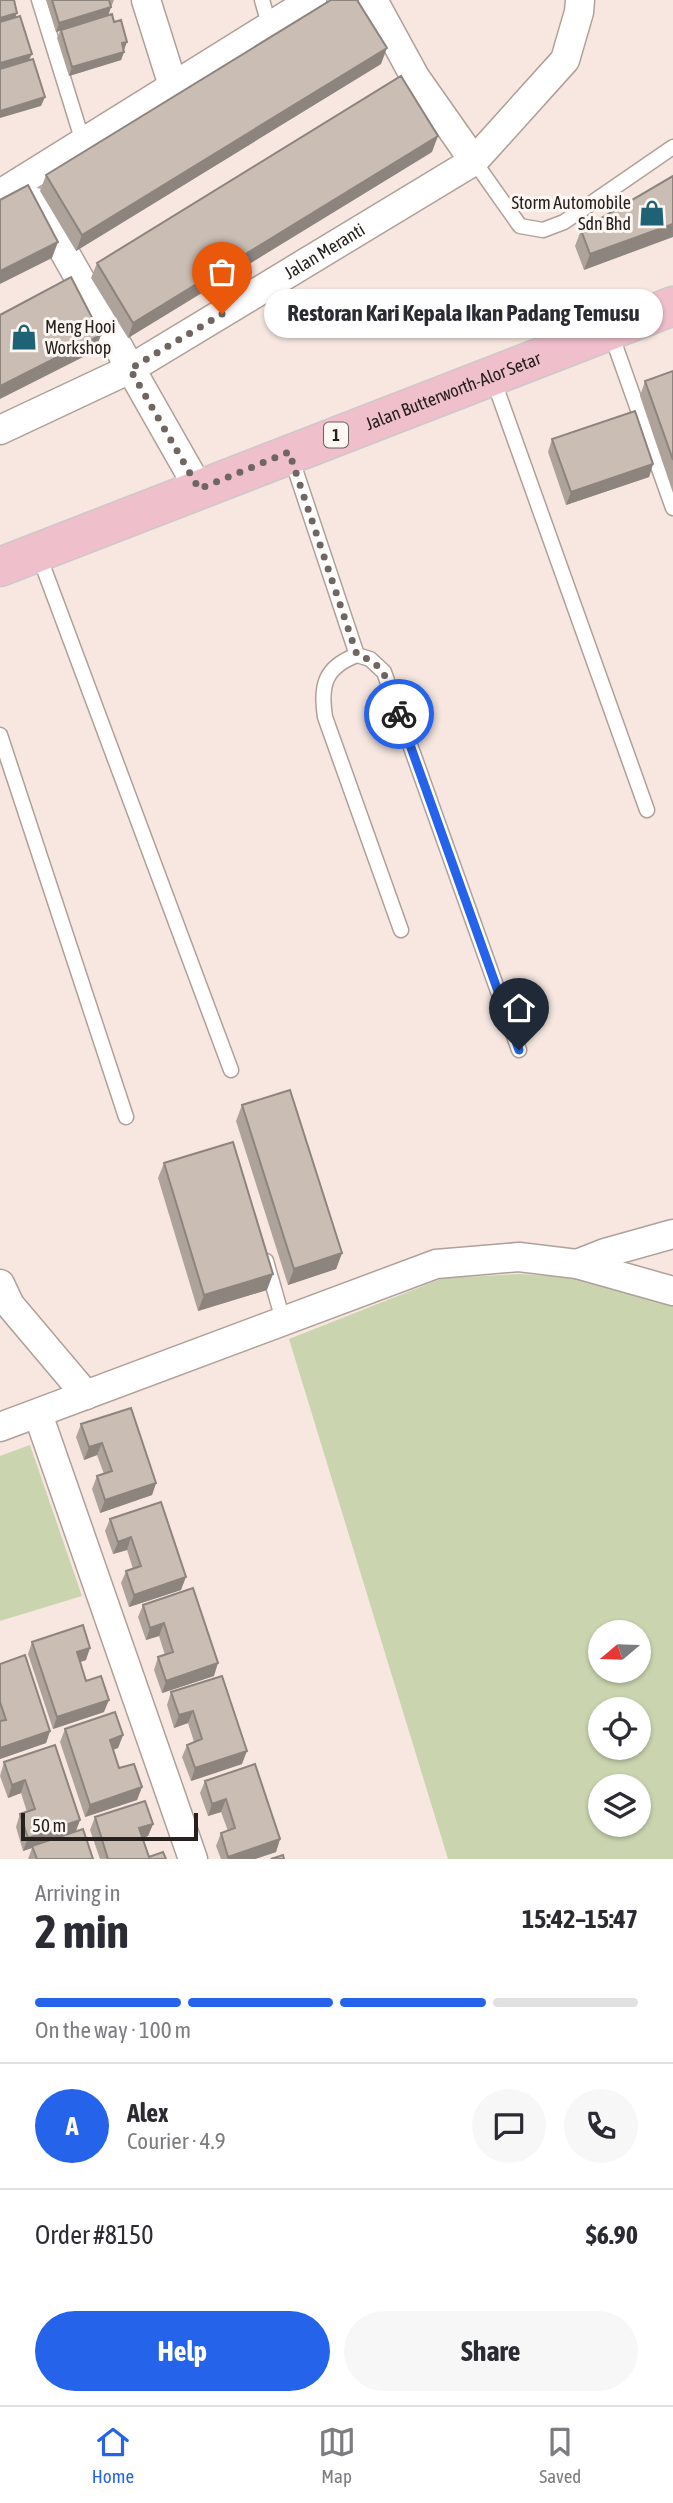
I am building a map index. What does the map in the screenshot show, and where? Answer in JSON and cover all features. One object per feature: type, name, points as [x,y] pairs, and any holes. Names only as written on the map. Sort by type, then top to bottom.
[{"type":"main road","name":"Jalan Butterworth-Alor Setar","points":[[0,567],[289,452],[673,306]]},
{"type":"street","points":[[146,0],[174,89]]},
{"type":"street","points":[[199,489],[80,280],[12,187],[174,89],[312,0]]},
{"type":"street","points":[[373,0],[409,81],[474,161]]},
{"type":"street","name":"Jalan Meranti","points":[[0,430],[130,369],[474,161],[565,60],[580,0]]},
{"type":"street","points":[[577,1264],[605,1253],[673,1234]]},
{"type":"street","points":[[0,1427],[436,1264],[519,1257],[577,1264],[673,1291]]},
{"type":"street","points":[[0,1284],[10,1305],[86,1395]]},
{"type":"street","points":[[38,1414],[193,1859]]},
{"type":"lane","points":[[39,0],[83,142]]},
{"type":"lane","points":[[262,0],[270,29]]},
{"type":"lane","points":[[474,161],[520,226],[542,230],[565,222],[673,147]]},
{"type":"lane","points":[[610,330],[673,508]]},
{"type":"lane","points":[[492,375],[647,810]]},
{"type":"lane","points":[[289,452],[357,655]]},
{"type":"lane","points":[[37,552],[231,1069]]},
{"type":"lane","points":[[401,930],[325,717],[321,694],[329,673],[341,661],[357,655],[370,659],[384,672],[519,1050]]},
{"type":"lane","points":[[0,735],[126,1117]]},
{"type":"lane","points":[[261,1242],[283,1320]]},
{"type":"green space","points":[[520,1274],[579,1278],[673,1305],[673,1859],[448,1859],[289,1339],[443,1278]]},
{"type":"green space","points":[[30,1445],[82,1596],[0,1621],[0,1456]]},
{"type":"building","points":[[0,0],[14,0],[17,13],[0,18]]},
{"type":"building","points":[[52,0],[109,0],[111,7],[59,23]]},
{"type":"building","points":[[331,0],[357,0],[387,48],[82,235],[46,175]]},
{"type":"building","points":[[112,14],[114,22],[121,20],[127,42],[122,43],[124,52],[72,67],[61,30]]},
{"type":"building","points":[[20,16],[32,54],[0,63],[0,22]]},
{"type":"building","points":[[33,59],[45,97],[0,111],[0,69]]},
{"type":"building","points":[[401,76],[438,136],[133,323],[97,263]]},
{"type":"building","name":"Storm Automobile Sdn Bhd","points":[[673,176],[673,224],[590,254],[581,230]]},
{"type":"building","points":[[28,185],[58,242],[0,271],[0,200]]},
{"type":"building","points":[[71,277],[101,335],[0,386],[0,315]]},
{"type":"building","points":[[673,371],[673,460],[645,381]]},
{"type":"building","points":[[635,411],[653,464],[571,492],[552,439]]},
{"type":"building","points":[[290,1090],[342,1253],[294,1269],[242,1105]]},
{"type":"building","points":[[233,1142],[273,1274],[204,1295],[164,1163]]},
{"type":"building","points":[[131,1408],[156,1483],[105,1500],[97,1476],[112,1471],[102,1443],[89,1447],[81,1424]]},
{"type":"building","points":[[161,1502],[186,1577],[134,1595],[126,1571],[141,1566],[131,1537],[118,1542],[110,1519]]},
{"type":"building","points":[[193,1588],[218,1663],[166,1681],[158,1657],[173,1652],[164,1623],[150,1628],[143,1605]]},
{"type":"building","points":[[83,1625],[90,1648],[77,1652],[86,1681],[101,1676],[109,1700],[57,1717],[32,1642]]},
{"type":"building","points":[[25,1655],[50,1731],[0,1748],[0,1721],[6,1720],[0,1702],[0,1664]]},
{"type":"building","points":[[222,1676],[247,1751],[195,1768],[187,1745],[202,1739],[193,1711],[179,1715],[171,1692]]},
{"type":"building","points":[[115,1712],[123,1735],[110,1740],[119,1768],[134,1764],[142,1787],[90,1805],[65,1729]]},
{"type":"building","points":[[55,1745],[80,1820],[28,1838],[20,1814],[35,1809],[25,1780],[12,1785],[4,1762]]},
{"type":"building","points":[[255,1764],[280,1839],[228,1857],[221,1833],[235,1828],[226,1799],[212,1804],[205,1781]]},
{"type":"building","points":[[145,1801],[153,1824],[139,1828],[149,1857],[163,1852],[166,1859],[108,1859],[95,1817]]},
{"type":"building","points":[[83,1829],[93,1859],[37,1859],[32,1846]]},
{"type":"way so far","points":[[222,314],[130,369],[199,489],[289,452],[357,655],[370,659],[384,672],[399,714]]},
{"type":"place","name":"Storm Automobile Sdn Bhd","points":[[652,213]]},
{"type":"place","name":"Restoran Kari Kepala Ikan Padang Temusu","points":[[222,314]]},
{"type":"place","name":"Meng Hooi Workshop","points":[[24,337]]},
{"type":"route","points":[[399,714],[519,1050]]}]
